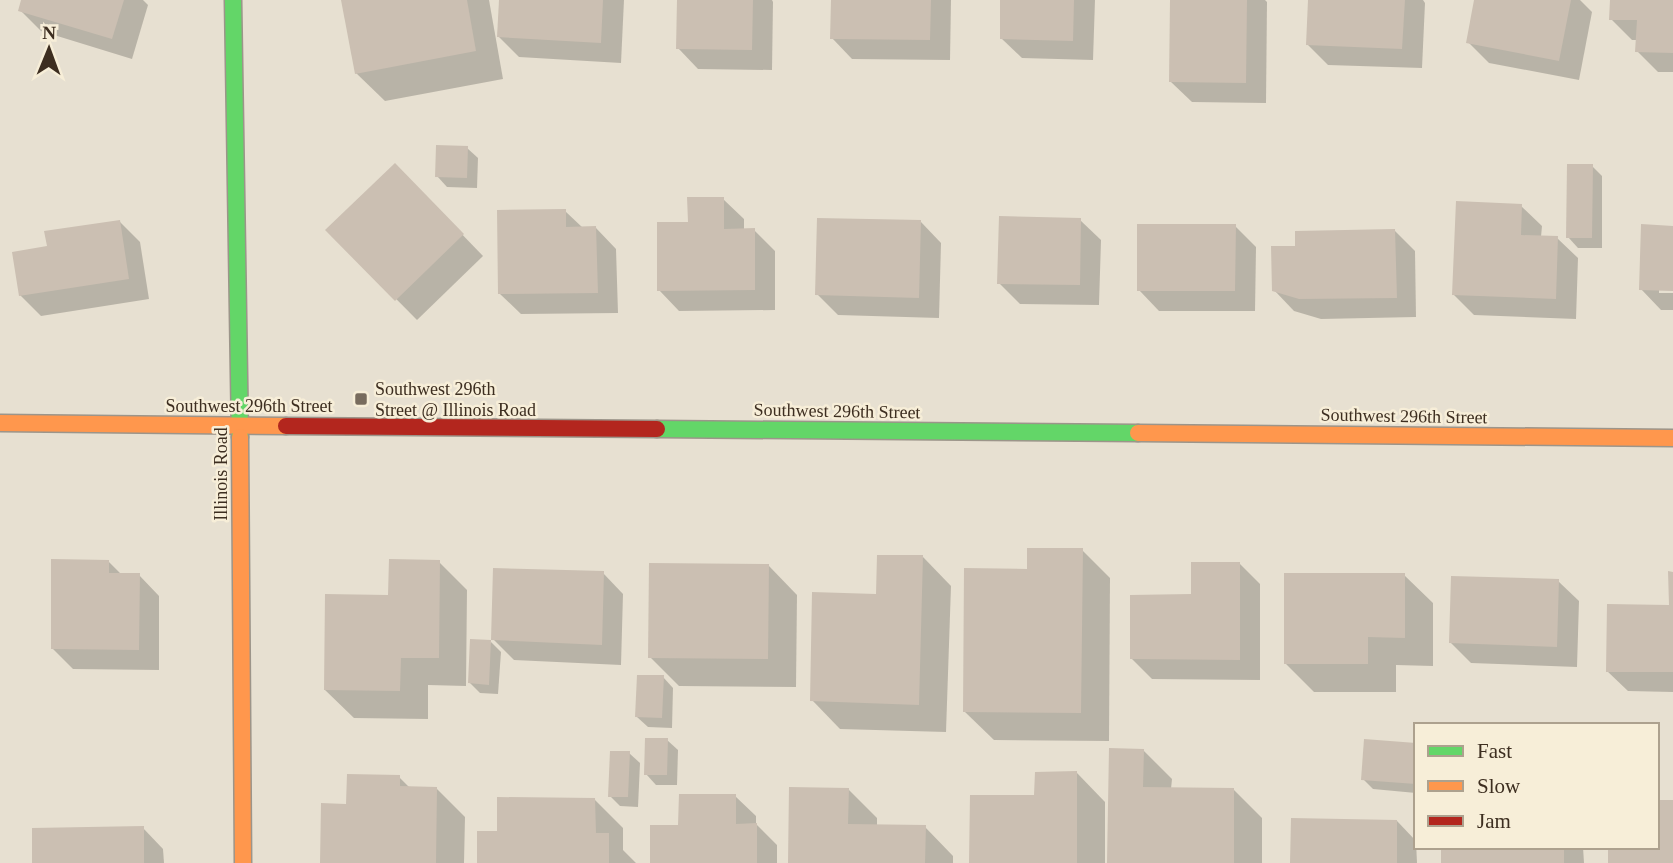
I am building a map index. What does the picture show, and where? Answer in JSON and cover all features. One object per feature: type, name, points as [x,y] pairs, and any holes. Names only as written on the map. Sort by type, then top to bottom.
[{"type":"street","name":"Illinois Road","points":[[233,0],[243,863]]},
{"type":"street","name":"Southwest 296th Street","points":[[0,423],[1673,438]]},
{"type":"building","points":[[21,0],[124,0],[112,39],[18,11]]},
{"type":"building","points":[[341,0],[467,0],[476,51],[355,74]]},
{"type":"building","points":[[499,0],[603,0],[601,43],[497,37]]},
{"type":"building","points":[[677,0],[753,0],[752,50],[676,49]]},
{"type":"building","points":[[831,0],[931,0],[930,40],[830,39]]},
{"type":"building","points":[[1000,0],[1074,0],[1073,41],[1000,39]]},
{"type":"building","points":[[1170,0],[1247,0],[1246,83],[1169,82]]},
{"type":"building","points":[[1308,0],[1405,0],[1402,49],[1306,45]]},
{"type":"building","points":[[1474,0],[1571,0],[1559,61],[1466,43]]},
{"type":"building","points":[[1610,0],[1673,0],[1673,53],[1635,52],[1637,20],[1609,20]]},
{"type":"building","points":[[436,145],[468,146],[467,178],[435,177]]},
{"type":"building","points":[[395,163],[464,234],[395,301],[325,230]]},
{"type":"building","points":[[1567,164],[1593,164],[1592,238],[1566,238]]},
{"type":"building","points":[[687,197],[724,197],[724,229],[755,228],[755,290],[657,291],[657,222],[688,222]]},
{"type":"building","points":[[1456,201],[1522,204],[1521,235],[1558,236],[1556,299],[1452,295]]},
{"type":"building","points":[[566,209],[566,227],[596,226],[598,293],[498,294],[497,210]]},
{"type":"building","points":[[999,216],[1081,218],[1080,285],[997,284]]},
{"type":"building","points":[[817,218],[921,220],[919,298],[815,295]]},
{"type":"building","points":[[120,220],[129,279],[19,296],[12,252],[47,246],[44,231]]},
{"type":"building","points":[[1137,224],[1236,224],[1235,291],[1137,291]]},
{"type":"building","points":[[1641,224],[1673,226],[1673,291],[1639,290]]},
{"type":"building","points":[[1395,229],[1397,298],[1299,299],[1272,291],[1271,246],[1295,246],[1295,231]]},
{"type":"building","points":[[1027,548],[1083,548],[1081,713],[963,712],[964,568],[1027,569]]},
{"type":"building","points":[[877,555],[923,555],[919,705],[810,701],[812,592],[876,594]]},
{"type":"building","points":[[51,559],[109,560],[109,573],[140,573],[139,650],[51,649]]},
{"type":"building","points":[[389,559],[440,560],[439,658],[401,658],[400,691],[324,690],[325,594],[388,595]]},
{"type":"building","points":[[1191,562],[1240,562],[1240,660],[1130,659],[1130,595],[1191,594]]},
{"type":"building","points":[[649,563],[769,564],[768,659],[648,658]]},
{"type":"building","points":[[493,568],[604,571],[602,645],[491,640]]},
{"type":"building","points":[[1668,571],[1673,572],[1673,672],[1606,672],[1607,604],[1669,605]]},
{"type":"building","points":[[1284,573],[1405,573],[1405,638],[1368,637],[1368,664],[1284,664]]},
{"type":"building","points":[[1451,576],[1559,579],[1557,647],[1449,643]]},
{"type":"building","points":[[470,639],[491,640],[489,685],[468,683]]},
{"type":"building","points":[[637,675],[664,675],[662,718],[635,717]]},
{"type":"building","points":[[645,738],[668,738],[667,775],[644,775]]},
{"type":"building","points":[[1364,739],[1414,743],[1414,784],[1361,780]]},
{"type":"building","points":[[1109,748],[1144,749],[1143,787],[1234,788],[1234,863],[1107,863]]},
{"type":"building","points":[[610,751],[630,751],[628,797],[608,797]]},
{"type":"building","points":[[1077,771],[1077,863],[969,863],[970,795],[1034,795],[1035,772]]},
{"type":"building","points":[[347,774],[400,775],[400,786],[437,787],[436,863],[320,863],[321,803],[346,804]]},
{"type":"building","points":[[789,787],[849,788],[848,824],[926,825],[925,863],[788,863]]},
{"type":"building","points":[[679,794],[736,794],[736,824],[757,823],[757,863],[650,863],[650,825],[678,825]]},
{"type":"building","points":[[497,797],[595,798],[596,833],[609,833],[609,863],[477,863],[477,831],[497,831]]},
{"type":"building","points":[[1659,800],[1673,800],[1673,863],[1608,863],[1608,849],[1659,849]]},
{"type":"building","points":[[1291,818],[1397,820],[1397,863],[1290,863]]},
{"type":"building","points":[[144,826],[144,863],[32,863],[32,828]]},
{"type":"building","points":[[1441,849],[1564,849],[1564,863],[1441,863]]},
{"type":"traffic: fast","points":[[233,0],[240,437]]},
{"type":"traffic: fast","points":[[657,429],[1138,433]]},
{"type":"traffic: slow","points":[[0,423],[286,426]]},
{"type":"traffic: slow","points":[[1138,433],[1673,438]]},
{"type":"traffic: slow","points":[[240,437],[243,863]]},
{"type":"traffic: jam","points":[[286,426],[657,429]]},
{"type":"place","name":"Southwest 296th Street @ Illinois Road","points":[[361,399]]}]
